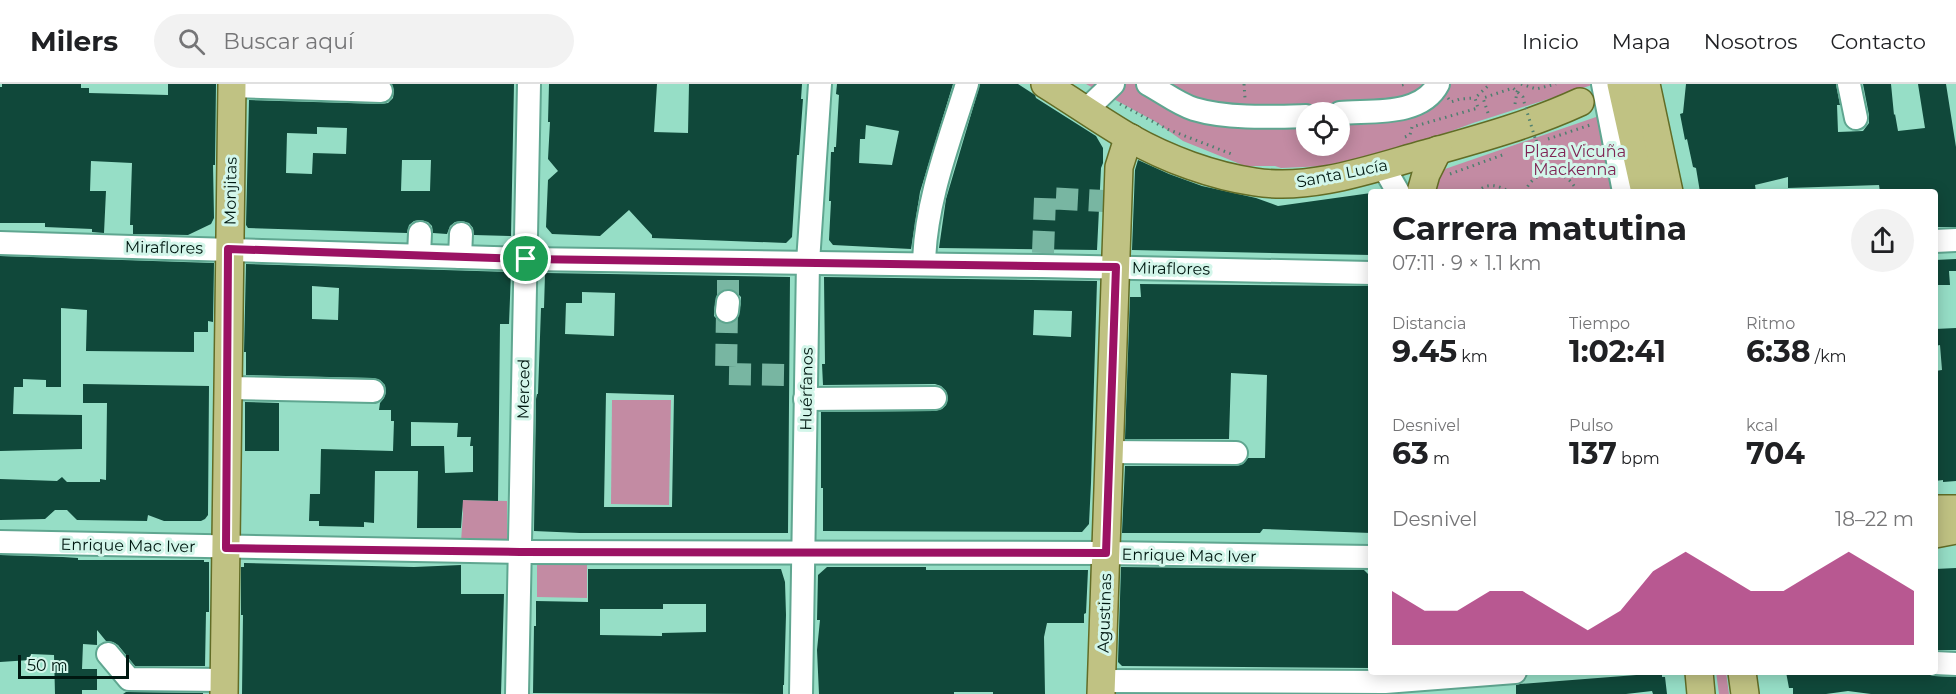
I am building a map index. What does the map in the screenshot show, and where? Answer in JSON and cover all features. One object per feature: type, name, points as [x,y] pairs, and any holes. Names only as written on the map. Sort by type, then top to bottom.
[{"type":"main road","name":"Santa Lucía","points":[[1045,84],[1101,96],[1131,138],[1191,165],[1257,183],[1284,184],[1315,181],[1383,166],[1426,144],[1503,132],[1581,102]]},
{"type":"main road","points":[[1622,84],[1644,189]]},
{"type":"main road","points":[[1646,84],[1669,189]]},
{"type":"main road","points":[[1653,116],[1664,84]]},
{"type":"main road","name":"Monjitas","points":[[224,687],[229,388],[228,249],[232,85]]},
{"type":"main road","name":"Agustinas","points":[[1097,681],[1106,553],[1104,451],[1113,356],[1116,267],[1111,201],[1125,148],[1131,138]]},
{"type":"main road","points":[[1422,189],[1426,174],[1426,144]]},
{"type":"main road","points":[[1938,509],[1956,509]]},
{"type":"main road","points":[[1938,533],[1956,530]]},
{"type":"main road","points":[[1699,675],[1701,694]]},
{"type":"main road","points":[[1742,675],[1745,694]]},
{"type":"street","name":"Merced","points":[[517,694],[529,84]]},
{"type":"street","name":"Huérfanos","points":[[801,694],[805,399],[798,375],[820,84]]},
{"type":"street","points":[[924,264],[925,240],[931,209],[967,84]]},
{"type":"street","points":[[1148,84],[1192,108],[1213,113],[1296,116]]},
{"type":"street","points":[[1603,84],[1623,189]]},
{"type":"street","points":[[1849,84],[1856,118]]},
{"type":"street","points":[[232,85],[381,91]]},
{"type":"street","points":[[1350,112],[1407,107],[1434,91],[1444,93]]},
{"type":"street","points":[[1383,166],[1396,189]]},
{"type":"street","points":[[419,255],[420,233]]},
{"type":"street","points":[[461,234],[469,260]]},
{"type":"street","points":[[1938,241],[1956,240]]},
{"type":"street","name":"Miraflores","points":[[0,243],[419,255],[469,260],[526,259],[728,268],[808,262],[924,264],[1043,259],[1116,267],[1368,273]]},
{"type":"street","points":[[229,388],[373,392]]},
{"type":"street","points":[[805,399],[935,398]]},
{"type":"street","points":[[1104,451],[1236,453]]},
{"type":"street","name":"Enrique Mac Iver","points":[[0,542],[520,552],[1106,553],[1368,557]]},
{"type":"street","points":[[1151,561],[1189,561],[1207,555]]},
{"type":"street","points":[[108,654],[129,679],[224,687]]},
{"type":"street","points":[[1938,663],[1956,664]]},
{"type":"street","points":[[1097,681],[1385,683],[1480,675]]},
{"type":"path","points":[[1444,93],[1460,99],[1475,98],[1490,84]]},
{"type":"path","points":[[1507,107],[1516,104],[1520,86],[1536,90],[1556,84]]},
{"type":"path","points":[[1498,110],[1488,113],[1484,98],[1513,88],[1523,97],[1545,173]]},
{"type":"path","points":[[1101,96],[1167,129],[1238,157]]},
{"type":"path","points":[[1406,136],[1410,135],[1412,127],[1478,108],[1475,98]]},
{"type":"path","points":[[1547,140],[1597,123]]},
{"type":"path","points":[[1404,142],[1426,144]]},
{"type":"path","points":[[1527,147],[1537,143]]},
{"type":"path","points":[[1445,179],[1452,172],[1506,153]]},
{"type":"path","points":[[1527,189],[1531,181],[1545,173],[1562,175],[1575,189]]},
{"type":"path","points":[[1480,189],[1489,184],[1502,189]]},
{"type":"green space","points":[[1086,84],[1592,84],[1369,160],[1326,166],[1281,168],[1245,166],[1183,141],[1156,122]]},
{"type":"green space","name":"Plaza Vicuña Mackenna","points":[[1599,116],[1615,189],[1430,189],[1439,172]]},
{"type":"green space","points":[[612,400],[671,400],[669,505],[611,504]]},
{"type":"green space","points":[[461,500],[507,501],[507,541],[461,542],[463,513]]},
{"type":"green space","points":[[537,564],[587,564],[587,598],[537,597]]},
{"type":"green space","points":[[1716,675],[1726,675],[1729,694],[1719,694]]},
{"type":"building","points":[[2,84],[81,84],[81,88],[89,88],[89,93],[168,95],[168,84],[216,84],[214,218],[211,224],[188,235],[133,234],[133,225],[130,225],[132,163],[91,161],[90,191],[106,191],[104,233],[92,232],[92,229],[45,227],[45,223],[0,223],[0,87]]},
{"type":"building","points":[[392,84],[514,84],[511,236],[474,235],[469,223],[461,221],[450,226],[447,234],[433,233],[432,226],[428,222],[420,220],[409,225],[407,233],[248,228],[246,225],[249,100],[381,104],[388,103],[393,98]],"holes":[[[317,127],[347,128],[346,154],[313,153],[312,174],[286,173],[287,133],[317,134]],[[402,160],[431,160],[430,191],[401,191]]]},
{"type":"building","points":[[549,84],[657,84],[654,132],[688,133],[689,84],[802,84],[801,99],[803,99],[792,237],[786,243],[652,238],[652,235],[629,210],[600,236],[552,234],[546,227],[548,180],[558,171],[548,159]]},
{"type":"building","points":[[837,84],[953,84],[920,192],[911,249],[833,245],[829,240],[831,152],[834,152],[834,147],[836,147],[839,95],[836,94]],"holes":[[[866,125],[899,131],[892,165],[859,163],[860,139],[865,139]]]},
{"type":"building","points":[[980,84],[1018,84],[1096,136],[1103,148],[1097,250],[939,248],[946,199]]},
{"type":"building","points":[[1686,84],[1836,84],[1840,105],[1837,105],[1838,132],[1863,131],[1869,123],[1869,115],[1863,84],[1891,84],[1898,131],[1925,128],[1918,84],[1946,84],[1956,147],[1956,227],[1938,227],[1938,189],[1880,189],[1879,185],[1788,188],[1788,177],[1755,185],[1756,189],[1700,189],[1696,168],[1693,167],[1687,139],[1685,140],[1680,114],[1683,113]]},
{"type":"building","points":[[1138,160],[1202,186],[1256,198],[1278,206],[1368,193],[1368,255],[1132,250],[1135,170]]},
{"type":"building","points":[[0,256],[214,263],[213,322],[208,321],[208,332],[194,332],[194,352],[86,351],[87,310],[61,308],[61,387],[46,387],[46,380],[23,379],[23,387],[14,387],[13,414],[82,415],[82,449],[0,451]]},
{"type":"building","points":[[1956,259],[1956,271],[1949,271],[1950,285],[1938,285],[1938,260]]},
{"type":"building","points":[[246,264],[511,272],[509,324],[500,324],[498,501],[463,500],[461,528],[417,528],[418,471],[375,471],[374,523],[364,522],[364,527],[319,526],[319,521],[309,521],[310,494],[320,494],[321,449],[393,451],[394,421],[391,421],[391,410],[379,410],[386,392],[385,385],[373,378],[246,375],[246,352],[244,352]],"holes":[[[312,286],[339,288],[338,320],[312,319]],[[411,422],[458,423],[457,437],[471,437],[473,472],[445,473],[444,446],[411,446]]]},
{"type":"building","points":[[545,274],[790,277],[788,533],[534,531],[536,399]],"holes":[[[729,289],[741,297],[737,319],[732,324],[719,321],[714,316],[717,295],[722,290]],[[582,292],[615,293],[614,336],[565,334],[566,303],[582,303]],[[606,393],[674,395],[672,507],[604,507]]]},
{"type":"building","points":[[824,277],[1097,281],[1089,524],[1082,532],[823,531],[821,412],[935,411],[946,405],[948,398],[946,391],[935,384],[823,385],[822,364],[825,364]],"holes":[[[1034,310],[1072,311],[1071,337],[1033,335]]]},
{"type":"building","points":[[1140,284],[1368,286],[1368,533],[1263,529],[1260,533],[1122,533],[1125,466],[1236,466],[1243,464],[1248,458],[1265,458],[1267,375],[1231,373],[1229,439],[1125,439],[1130,297],[1141,297]]},
{"type":"building","points":[[1956,328],[1956,481],[1943,482],[1943,480],[1938,481],[1938,371],[1942,370],[1938,329]]},
{"type":"building","points":[[83,384],[209,386],[208,515],[205,519],[201,521],[164,521],[148,515],[147,521],[77,520],[67,510],[55,510],[45,519],[0,520],[0,479],[57,481],[62,477],[67,482],[106,480],[107,403],[83,403]]},
{"type":"building","points":[[245,402],[279,403],[279,451],[245,451]]},
{"type":"building","points":[[0,555],[63,557],[78,558],[78,560],[204,560],[204,562],[209,562],[209,612],[206,612],[205,666],[135,666],[118,645],[106,641],[97,630],[97,645],[83,644],[82,669],[97,669],[97,690],[82,690],[82,694],[55,694],[54,655],[31,654],[30,660],[0,662]]},
{"type":"building","points":[[244,563],[414,567],[461,565],[461,594],[504,594],[501,694],[242,694],[241,567],[244,567]]},
{"type":"building","points":[[827,567],[926,567],[926,570],[1088,570],[1086,613],[1084,623],[1047,623],[1044,637],[1045,694],[954,692],[954,694],[819,694],[818,575]]},
{"type":"building","points":[[1121,567],[1364,570],[1368,574],[1368,668],[1122,666],[1118,662]]},
{"type":"building","points":[[1956,568],[1956,650],[1938,650],[1938,569]]},
{"type":"building","points":[[588,569],[781,569],[785,582],[786,615],[783,694],[533,693],[536,601],[588,602]],"holes":[[[663,604],[706,604],[706,632],[662,633],[662,636],[600,635],[600,609],[663,609]]]},
{"type":"building","points":[[1662,675],[1665,677],[1667,694],[1653,694],[1652,691],[1626,694],[1516,694],[1516,685]]},
{"type":"building","points":[[1787,675],[1956,677],[1956,694],[1871,694],[1848,691],[1793,694],[1793,688],[1789,688]]},
{"type":"building","points":[[126,692],[203,693],[203,694],[123,694]]},
{"type":"tunnel","points":[[1043,253],[1045,198],[1104,201]]},
{"type":"tunnel","points":[[728,274],[728,302]]},
{"type":"tunnel","points":[[727,311],[726,374],[789,375]]},
{"type":"route","points":[[228,249],[526,259],[1116,267],[1106,553],[520,552],[226,548],[229,388],[228,249]]}]
